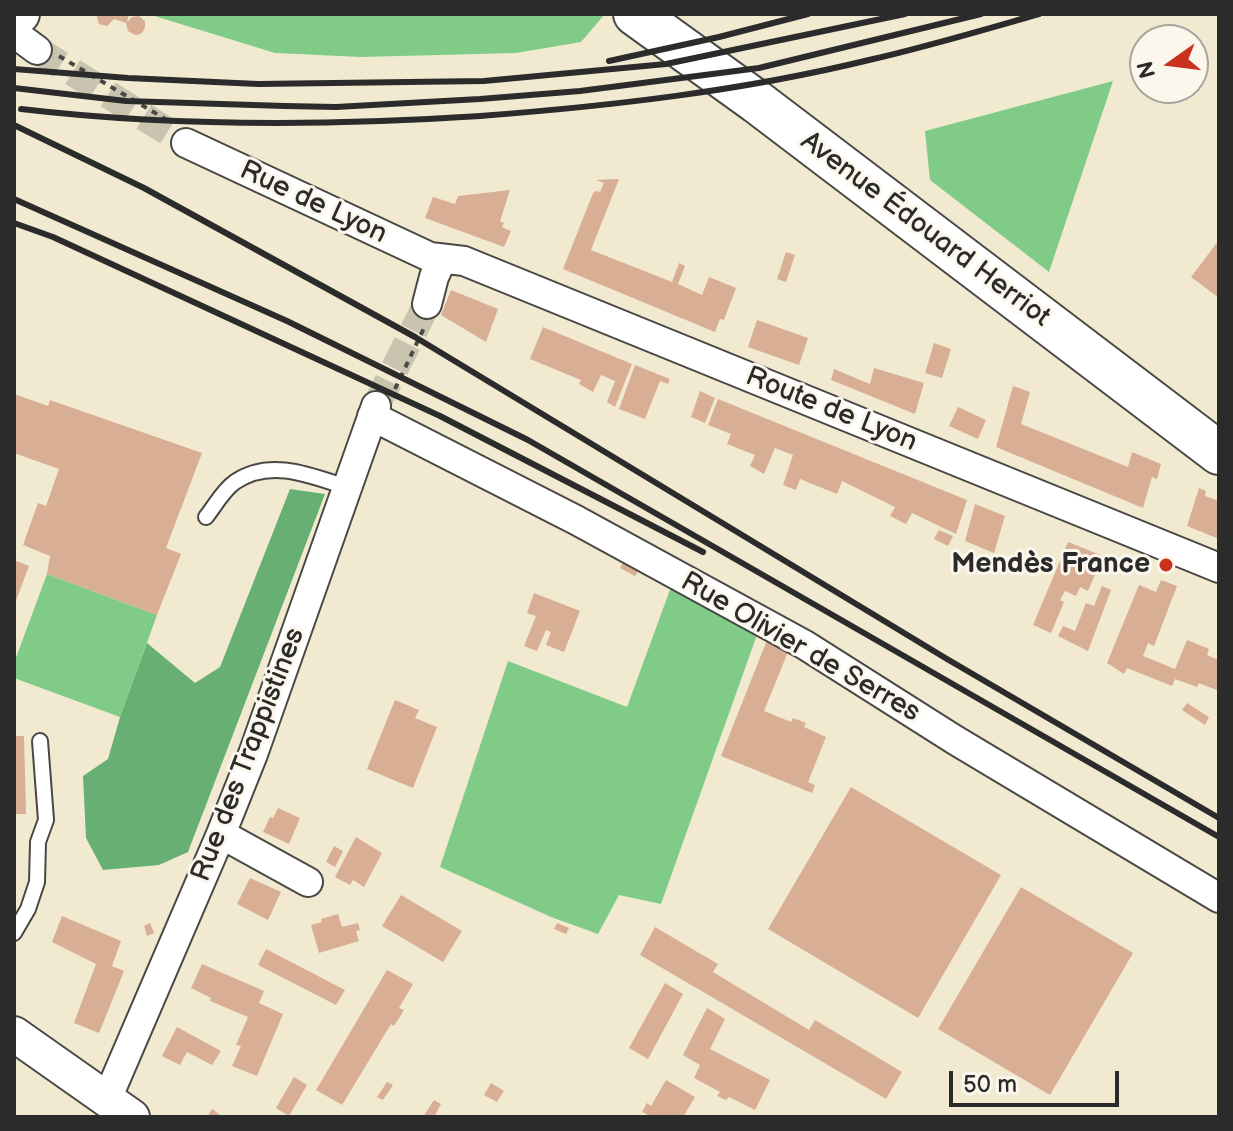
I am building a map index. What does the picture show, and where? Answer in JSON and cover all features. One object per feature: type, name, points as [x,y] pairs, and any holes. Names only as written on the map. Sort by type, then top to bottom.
[{"type":"main road","points":[[14,17],[20,14]]},
{"type":"main road","name":"Avenue Édouard Herriot","points":[[635,14],[769,111],[1217,453]]},
{"type":"street","points":[[14,33],[37,50]]},
{"type":"street","name":"Rue de Lyon","points":[[186,143],[343,218],[430,257],[442,259]]},
{"type":"street","points":[[427,304],[442,259]]},
{"type":"street","name":"Route de Lyon","points":[[442,259],[464,261],[1219,568]]},
{"type":"street","name":"Rue des Trappistines","points":[[119,1110],[253,754],[374,411]]},
{"type":"street","name":"Rue Olivier de Serres","points":[[374,411],[805,645],[955,740],[1219,898]]},
{"type":"street","points":[[221,834],[308,882]]},
{"type":"street","points":[[14,1034],[119,1110]]},
{"type":"lane","points":[[206,517],[232,483],[254,472],[292,470],[346,487]]},
{"type":"lane","points":[[14,933],[28,909],[37,882],[38,842],[46,820],[40,741]]},
{"type":"green space","points":[[148,14],[605,14],[581,42],[516,53],[361,57],[275,53]]},
{"type":"green space","points":[[1113,81],[1049,272],[930,180],[925,131]]},
{"type":"green space","points":[[290,489],[325,494],[188,852],[159,865],[103,870],[86,838],[83,776],[108,759],[147,643],[195,683],[220,667]]},
{"type":"green space","points":[[47,574],[157,615],[120,717],[14,678],[14,663]]},
{"type":"green space","points":[[671,587],[758,632],[661,904],[619,895],[598,934],[551,917],[440,867],[508,661],[627,707]]},
{"type":"building","points":[[96,14],[114,14],[115,17],[115,14],[129,14],[127,22],[139,16],[145,21],[145,28],[141,34],[135,35],[128,31],[126,23],[114,19],[107,26],[99,24]]},
{"type":"building","points":[[619,179],[591,250],[672,282],[679,263],[685,266],[678,284],[702,295],[709,277],[736,288],[724,320],[720,319],[715,332],[563,269],[593,193],[600,192],[604,183],[596,180]]},
{"type":"building","points":[[510,190],[500,221],[504,223],[502,227],[511,231],[504,247],[425,218],[433,197],[455,204],[458,196]]},
{"type":"building","points":[[1219,240],[1219,298],[1191,277]]},
{"type":"building","points":[[786,252],[795,255],[786,282],[777,279]]},
{"type":"building","points":[[451,290],[498,309],[486,342],[441,315]]},
{"type":"building","points":[[757,320],[808,338],[799,365],[748,347]]},
{"type":"building","points":[[543,327],[632,364],[615,407],[607,402],[615,381],[601,375],[593,392],[579,384],[581,380],[530,359]]},
{"type":"building","points":[[934,343],[951,349],[942,378],[925,373]]},
{"type":"building","points":[[635,365],[670,379],[668,384],[660,381],[645,419],[619,409]]},
{"type":"building","points":[[874,368],[924,383],[915,414],[831,380],[834,369],[870,384]]},
{"type":"building","points":[[1013,386],[1030,392],[1021,424],[1128,467],[1132,452],[1161,464],[1157,479],[1152,477],[1143,508],[996,447]]},
{"type":"building","points":[[700,391],[715,398],[705,423],[691,417]]},
{"type":"building","points":[[14,394],[48,406],[50,400],[202,453],[166,548],[181,554],[157,615],[47,574],[50,556],[23,545],[38,503],[46,506],[59,469],[14,453]]},
{"type":"building","points":[[718,399],[967,500],[956,534],[912,513],[906,524],[890,516],[895,507],[842,481],[837,494],[800,479],[796,490],[783,485],[793,455],[775,448],[764,474],[750,466],[755,455],[727,444],[731,434],[708,425]]},
{"type":"building","points":[[958,407],[986,420],[978,439],[949,426]]},
{"type":"building","points":[[1199,488],[1206,491],[1205,496],[1219,501],[1219,539],[1187,526]]},
{"type":"building","points":[[975,504],[1005,516],[994,553],[965,541]]},
{"type":"building","points":[[939,530],[953,536],[948,546],[934,539]]},
{"type":"building","points":[[1068,542],[1103,556],[1088,591],[1080,587],[1076,596],[1065,591],[1060,600],[1064,602],[1051,633],[1033,625]]},
{"type":"building","points":[[626,556],[642,565],[635,576],[620,568]]},
{"type":"building","points":[[14,560],[29,566],[14,606]]},
{"type":"building","points":[[1161,580],[1177,586],[1154,646],[1148,643],[1143,656],[1175,669],[1187,640],[1209,649],[1207,655],[1219,660],[1219,691],[1199,683],[1197,687],[1175,679],[1172,686],[1127,668],[1124,674],[1107,663],[1139,585],[1156,592]]},
{"type":"building","points":[[1102,586],[1111,590],[1088,651],[1058,636],[1063,626],[1075,631],[1086,603],[1094,606]]},
{"type":"building","points":[[534,593],[580,611],[564,652],[546,645],[551,632],[546,630],[537,651],[524,646],[536,616],[527,613]]},
{"type":"building","points":[[769,635],[790,647],[764,711],[791,722],[793,718],[806,723],[804,727],[826,737],[808,782],[815,785],[812,793],[721,756]]},
{"type":"building","points":[[395,700],[419,710],[415,718],[437,727],[413,788],[367,769]]},
{"type":"building","points":[[1187,703],[1209,717],[1205,725],[1182,710]]},
{"type":"building","points":[[14,736],[24,736],[26,814],[14,814]]},
{"type":"building","points":[[851,787],[1001,875],[918,1018],[768,929]]},
{"type":"building","points":[[278,808],[300,818],[289,844],[263,832]]},
{"type":"building","points":[[356,837],[382,853],[364,887],[353,880],[350,885],[335,877]]},
{"type":"building","points":[[334,846],[343,851],[335,867],[326,862]]},
{"type":"building","points":[[250,878],[281,892],[268,920],[237,904]]},
{"type":"building","points":[[1021,887],[1133,953],[1050,1095],[938,1029]]},
{"type":"building","points":[[401,895],[462,931],[443,962],[382,926]]},
{"type":"building","points":[[338,914],[342,927],[358,923],[360,930],[356,931],[359,941],[319,953],[311,925]]},
{"type":"building","points":[[62,916],[121,941],[112,966],[124,971],[99,1033],[74,1023],[96,964],[52,942]]},
{"type":"building","points":[[150,923],[154,933],[147,936],[144,926]]},
{"type":"building","points":[[557,923],[569,928],[566,934],[554,929]]},
{"type":"building","points":[[655,927],[718,964],[713,972],[809,1030],[815,1020],[902,1072],[886,1099],[640,955]]},
{"type":"building","points":[[266,949],[345,990],[336,1005],[258,965]]},
{"type":"building","points":[[202,964],[264,991],[259,1003],[283,1014],[257,1076],[232,1066],[241,1046],[236,1045],[248,1017],[210,1001],[211,998],[191,988]]},
{"type":"building","points":[[387,970],[413,984],[399,1008],[404,1010],[394,1026],[391,1024],[342,1105],[316,1090]]},
{"type":"building","points":[[665,983],[683,994],[648,1059],[629,1048]]},
{"type":"building","points":[[707,1008],[725,1019],[710,1049],[770,1080],[755,1110],[729,1097],[726,1100],[717,1096],[720,1092],[694,1078],[700,1065],[683,1055]]},
{"type":"building","points":[[177,1027],[221,1051],[212,1065],[187,1052],[180,1065],[162,1056]]},
{"type":"building","points":[[294,1077],[307,1085],[289,1116],[276,1108]]},
{"type":"building","points":[[666,1080],[695,1097],[683,1117],[646,1117],[647,1114],[642,1112],[647,1103],[651,1106]]},
{"type":"building","points":[[387,1082],[393,1085],[383,1100],[377,1097]]},
{"type":"building","points":[[491,1083],[504,1091],[497,1102],[484,1095]]},
{"type":"building","points":[[434,1100],[441,1104],[434,1117],[423,1117]]},
{"type":"building","points":[[212,1109],[223,1117],[207,1117]]},
{"type":"tunnel","points":[[37,50],[186,143]]},
{"type":"tunnel","points":[[376,406],[427,304]]},
{"type":"railway","points":[[609,61],[808,14]]},
{"type":"railway","points":[[14,69],[258,84],[484,81],[666,64],[905,14]]},
{"type":"railway","points":[[14,88],[126,101],[285,106],[336,107],[480,99],[580,91],[759,68],[981,14]]},
{"type":"railway","points":[[21,109],[136,119],[250,123],[365,122],[529,112],[676,96],[821,71],[1039,14]]},
{"type":"railway","points":[[14,125],[144,188],[415,337],[947,659],[1219,818]]},
{"type":"railway","points":[[14,199],[287,321],[528,440],[1219,837]]},
{"type":"railway","points":[[14,223],[53,237],[440,416],[703,552]]},
{"type":"place","name":"Mendès France","points":[[1166,565]]}]
